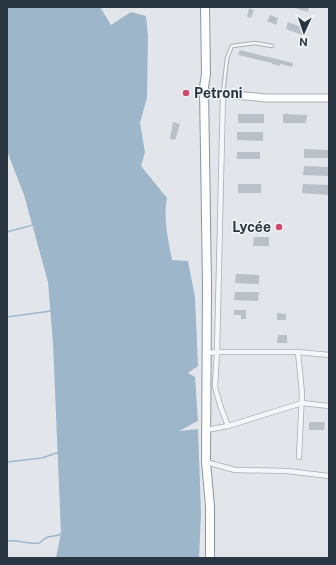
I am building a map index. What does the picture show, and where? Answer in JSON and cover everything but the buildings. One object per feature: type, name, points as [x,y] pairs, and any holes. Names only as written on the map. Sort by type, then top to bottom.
[{"type":"highway","points":[[200,7],[201,76],[204,89]]},
{"type":"highway","points":[[205,7],[206,74],[204,89],[207,285],[206,462],[210,506],[210,558]]},
{"type":"street","points":[[204,89],[223,94],[266,98],[329,98]]},
{"type":"street","points":[[223,94],[215,387],[228,426]]},
{"type":"street","points":[[207,353],[298,352],[329,354]]},
{"type":"street","points":[[298,352],[302,403],[299,457]]},
{"type":"street","points":[[206,430],[228,426],[302,403],[329,406]]},
{"type":"street","points":[[206,462],[234,470],[287,472],[329,476]]},
{"type":"lane","points":[[223,94],[227,58],[232,46],[255,43],[272,46]]},
{"type":"water","points":[[7,7],[100,7],[111,25],[131,12],[146,16],[148,36],[147,98],[140,123],[145,152],[141,166],[167,198],[166,221],[172,260],[188,261],[195,297],[198,366],[188,373],[195,377],[198,421],[179,431],[198,429],[201,513],[199,558],[56,558],[61,533],[53,343],[48,282],[24,195],[7,151]]},
{"type":"waterway","points":[[7,232],[33,225]]},
{"type":"waterway","points":[[7,317],[51,311]]},
{"type":"waterway","points":[[7,462],[42,458],[59,452]]},
{"type":"waterway","points":[[7,541],[39,543],[45,538],[61,534]]},
{"type":"place","name":"Petroni","points":[[186,93]]},
{"type":"place","name":"Lycée","points":[[279,227]]}]
